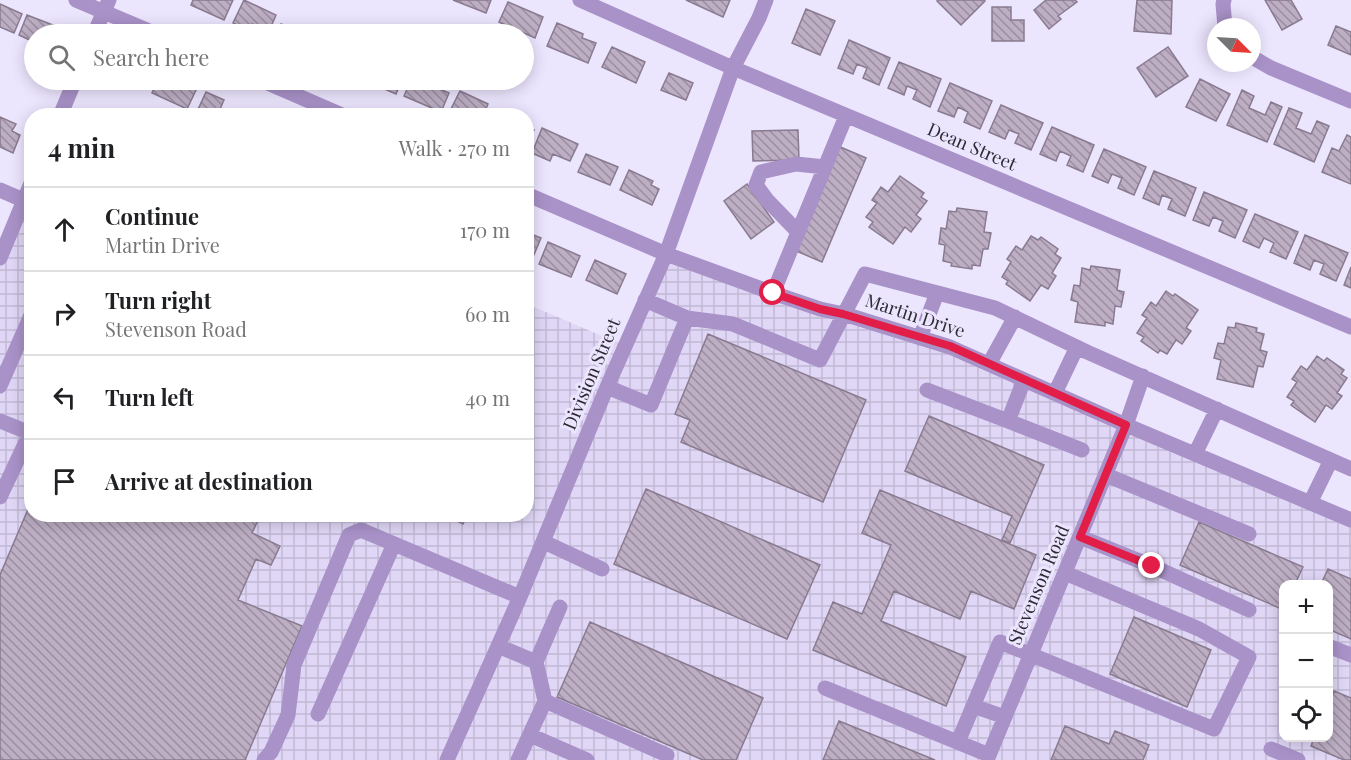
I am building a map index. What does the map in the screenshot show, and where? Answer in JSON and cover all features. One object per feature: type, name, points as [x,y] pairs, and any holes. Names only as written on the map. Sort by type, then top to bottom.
[{"type":"street","points":[[76,0],[106,6],[138,24]]},
{"type":"street","name":"Dean Street","points":[[580,0],[846,116],[1351,327]]},
{"type":"street","name":"Division Street","points":[[448,760],[544,542],[666,254],[733,68],[766,0]]},
{"type":"street","points":[[1224,0],[1224,18]]},
{"type":"street","points":[[98,24],[106,6]]},
{"type":"street","points":[[1261,62],[1351,101]]},
{"type":"street","points":[[63,108],[71,90]]},
{"type":"street","points":[[284,90],[326,108]]},
{"type":"street","points":[[773,293],[846,116]]},
{"type":"street","points":[[798,232],[767,200],[756,184],[761,172],[796,164],[825,167]]},
{"type":"street","points":[[0,190],[24,201]]},
{"type":"street","name":"Martin Drive","points":[[534,197],[666,254],[773,293],[820,309],[950,346],[1126,425],[1351,520]]},
{"type":"street","points":[[0,258],[24,208]]},
{"type":"street","points":[[645,300],[687,318],[733,324],[820,360],[865,274],[995,308],[1351,469]]},
{"type":"street","points":[[920,338],[937,293]]},
{"type":"street","points":[[608,387],[651,405],[687,318]]},
{"type":"street","points":[[989,364],[1015,318]]},
{"type":"street","points":[[0,386],[24,331]]},
{"type":"street","points":[[1054,393],[1077,347]]},
{"type":"street","name":"Stevenson Road","points":[[988,758],[1126,425],[1143,376]]},
{"type":"street","points":[[1008,421],[1024,380]]},
{"type":"street","points":[[927,390],[1082,450]]},
{"type":"street","points":[[1195,454],[1217,410]]},
{"type":"street","points":[[0,421],[24,429]]},
{"type":"street","points":[[0,497],[24,446]]},
{"type":"street","points":[[1310,503],[1331,460]]},
{"type":"street","points":[[1106,474],[1249,534]]},
{"type":"street","points":[[264,760],[271,752],[288,715],[294,665],[349,535],[361,531],[520,597]]},
{"type":"street","points":[[1080,537],[1152,566],[1249,610]]},
{"type":"street","points":[[544,542],[603,569]]},
{"type":"street","points":[[318,714],[394,544]]},
{"type":"street","points":[[958,742],[1000,642],[1214,729],[1249,657],[1199,629],[1065,573]]},
{"type":"street","points":[[518,760],[545,701],[536,662],[560,607]]},
{"type":"street","points":[[498,646],[536,662]]},
{"type":"street","points":[[1333,648],[1351,655]]},
{"type":"street","points":[[825,688],[958,742],[988,758]]},
{"type":"street","points":[[545,701],[668,755],[665,760]]},
{"type":"street","points":[[974,706],[1005,717]]},
{"type":"street","points":[[530,735],[587,760]]},
{"type":"street","points":[[1271,749],[1298,760]]},
{"type":"shaded area","points":[[24,210],[24,522],[534,522],[534,307],[623,345],[664,252],[852,311],[1351,519],[1351,760],[0,760],[0,267]]},
{"type":"building","points":[[193,0],[233,0],[224,20],[191,5]]},
{"type":"building","points":[[244,0],[276,15],[272,24],[233,23]]},
{"type":"building","points":[[453,0],[491,0],[486,13]]},
{"type":"building","points":[[686,0],[730,0],[723,17]]},
{"type":"building","points":[[938,0],[984,0],[985,1],[961,25]]},
{"type":"building","points":[[1046,0],[1075,0],[1077,2],[1058,16],[1061,19],[1049,29],[1034,10]]},
{"type":"building","points":[[1137,0],[1172,0],[1171,34],[1134,31]]},
{"type":"building","points":[[1265,0],[1291,0],[1302,19],[1282,30]]},
{"type":"building","points":[[508,2],[543,17],[535,38],[534,24],[499,22]]},
{"type":"building","points":[[0,4],[22,14],[14,33],[0,27]]},
{"type":"building","points":[[992,7],[1011,7],[1011,20],[1024,20],[1024,41],[992,41]]},
{"type":"building","points":[[806,9],[835,21],[820,55],[792,43]]},
{"type":"building","points":[[27,15],[50,24],[24,24],[24,37],[19,35]]},
{"type":"building","points":[[557,23],[583,34],[582,38],[596,43],[588,63],[547,46]]},
{"type":"building","points":[[1336,26],[1351,32],[1351,55],[1328,45]]},
{"type":"building","points":[[849,40],[890,58],[879,85],[863,78],[867,68],[857,64],[853,74],[838,68]]},
{"type":"building","points":[[612,47],[645,62],[636,83],[602,67]]},
{"type":"building","points":[[1168,47],[1188,76],[1156,97],[1137,68]]},
{"type":"building","points":[[899,62],[941,79],[930,107],[913,99],[917,90],[907,86],[904,95],[888,88]]},
{"type":"building","points":[[669,73],[693,83],[686,100],[661,90]]},
{"type":"building","points":[[1200,79],[1230,94],[1216,121],[1186,107]]},
{"type":"building","points":[[950,83],[992,101],[980,129],[964,122],[968,112],[958,107],[954,117],[938,111]]},
{"type":"building","points":[[153,90],[196,90],[187,108],[152,93]]},
{"type":"building","points":[[407,90],[442,90],[449,93],[443,108],[432,108],[404,96]]},
{"type":"building","points":[[1242,90],[1254,96],[1249,108],[1265,115],[1271,102],[1282,107],[1267,142],[1227,125]]},
{"type":"building","points":[[460,91],[488,104],[486,108],[452,108]]},
{"type":"building","points":[[206,92],[224,100],[220,108],[199,108]]},
{"type":"building","points":[[1001,105],[1043,123],[1031,150],[1015,143],[1019,134],[1009,130],[1005,139],[989,132]]},
{"type":"building","points":[[1289,108],[1302,113],[1296,128],[1311,134],[1317,121],[1329,126],[1314,162],[1274,144]]},
{"type":"building","points":[[0,117],[16,124],[12,131],[20,135],[13,153],[0,147]]},
{"type":"building","points":[[1052,127],[1094,145],[1083,172],[1067,165],[1071,156],[1060,151],[1056,161],[1040,154]]},
{"type":"building","points":[[542,128],[578,144],[570,161],[553,154],[550,161],[534,154]]},
{"type":"building","points":[[798,130],[799,160],[753,161],[752,131]]},
{"type":"building","points":[[1347,135],[1351,137],[1351,184],[1322,172],[1332,148],[1339,151]]},
{"type":"building","points":[[838,146],[866,158],[822,262],[794,250]]},
{"type":"building","points":[[1104,149],[1146,167],[1134,195],[1118,188],[1122,178],[1112,174],[1108,183],[1092,176]]},
{"type":"building","points":[[586,154],[618,167],[610,185],[578,172]]},
{"type":"building","points":[[629,170],[653,181],[651,185],[659,189],[652,205],[620,190]]},
{"type":"building","points":[[1154,171],[1196,188],[1185,216],[1168,209],[1172,199],[1162,195],[1159,205],[1143,198]]},
{"type":"building","points":[[900,176],[924,193],[921,197],[927,201],[916,215],[921,219],[911,232],[905,227],[893,244],[869,227],[873,222],[866,217],[877,203],[872,200],[881,187],[888,192]]},
{"type":"building","points":[[747,184],[774,222],[751,239],[724,201]]},
{"type":"building","points":[[1204,192],[1247,210],[1235,238],[1219,231],[1223,221],[1213,217],[1209,226],[1193,220]]},
{"type":"building","points":[[957,208],[987,212],[984,232],[991,233],[988,249],[983,249],[980,266],[972,265],[972,269],[951,266],[952,263],[943,261],[945,245],[939,244],[941,228],[946,229],[949,211],[956,212]]},
{"type":"building","points":[[1255,214],[1298,232],[1286,259],[1270,252],[1274,243],[1264,238],[1259,248],[1243,241]]},
{"type":"building","points":[[534,235],[541,238],[534,255]]},
{"type":"building","points":[[1305,235],[1348,253],[1336,281],[1320,274],[1324,264],[1314,260],[1310,270],[1294,263]]},
{"type":"building","points":[[1031,236],[1038,240],[1041,237],[1058,249],[1055,254],[1061,258],[1052,273],[1056,276],[1048,289],[1041,285],[1030,301],[1006,284],[1008,281],[1002,277],[1011,262],[1007,259],[1016,246],[1022,250]]},
{"type":"building","points":[[548,242],[580,256],[571,277],[539,264]]},
{"type":"building","points":[[595,260],[626,274],[617,294],[586,280]]},
{"type":"building","points":[[1091,266],[1120,270],[1117,290],[1124,292],[1121,307],[1115,306],[1113,324],[1105,322],[1105,326],[1075,322],[1078,302],[1071,300],[1074,285],[1080,286],[1082,268],[1090,270]]},
{"type":"building","points":[[1351,267],[1351,288],[1344,285]]},
{"type":"building","points":[[1166,291],[1173,296],[1175,294],[1198,310],[1186,328],[1191,331],[1182,344],[1176,340],[1167,354],[1160,350],[1158,353],[1141,341],[1144,337],[1137,333],[1147,318],[1142,315],[1151,302],[1156,306]]},
{"type":"building","points":[[1236,323],[1257,328],[1256,332],[1264,334],[1260,350],[1267,352],[1263,367],[1258,366],[1253,387],[1217,379],[1221,360],[1214,358],[1218,343],[1224,344],[1228,327],[1235,328]]},
{"type":"building","points":[[708,334],[866,400],[823,502],[681,442],[690,420],[675,414]]},
{"type":"building","points":[[1317,356],[1324,361],[1327,358],[1344,370],[1341,374],[1347,378],[1337,393],[1342,396],[1332,409],[1326,405],[1315,422],[1291,405],[1294,401],[1287,397],[1297,382],[1292,379],[1301,366],[1307,370]]},
{"type":"building","points":[[929,416],[1044,465],[1010,543],[1002,540],[1012,516],[905,471]]},
{"type":"building","points":[[646,489],[820,565],[787,639],[614,564]]},
{"type":"building","points":[[880,490],[1036,555],[1014,609],[971,591],[960,619],[894,591],[881,621],[966,657],[946,706],[813,650],[833,602],[862,614],[891,545],[862,533]]},
{"type":"building","points":[[24,519],[24,522],[257,522],[252,533],[280,546],[271,565],[256,559],[238,600],[302,626],[245,760],[0,760],[0,575]]},
{"type":"building","points":[[1199,522],[1303,567],[1297,580],[1279,580],[1279,608],[1180,565]]},
{"type":"building","points":[[1328,569],[1351,579],[1351,639],[1333,631],[1333,580],[1323,580]]},
{"type":"building","points":[[1134,617],[1211,650],[1187,707],[1110,674]]},
{"type":"building","points":[[590,622],[763,698],[736,760],[703,760],[557,697]]},
{"type":"building","points":[[1334,691],[1351,698],[1351,760],[1344,760],[1311,746],[1312,742],[1333,742]]},
{"type":"building","points":[[839,721],[935,760],[823,760]]},
{"type":"building","points":[[1065,726],[1109,744],[1115,731],[1149,745],[1143,760],[1051,760]]},
{"type":"route","points":[[773,293],[820,309],[950,346],[1126,425],[1080,537],[1152,566]]}]
